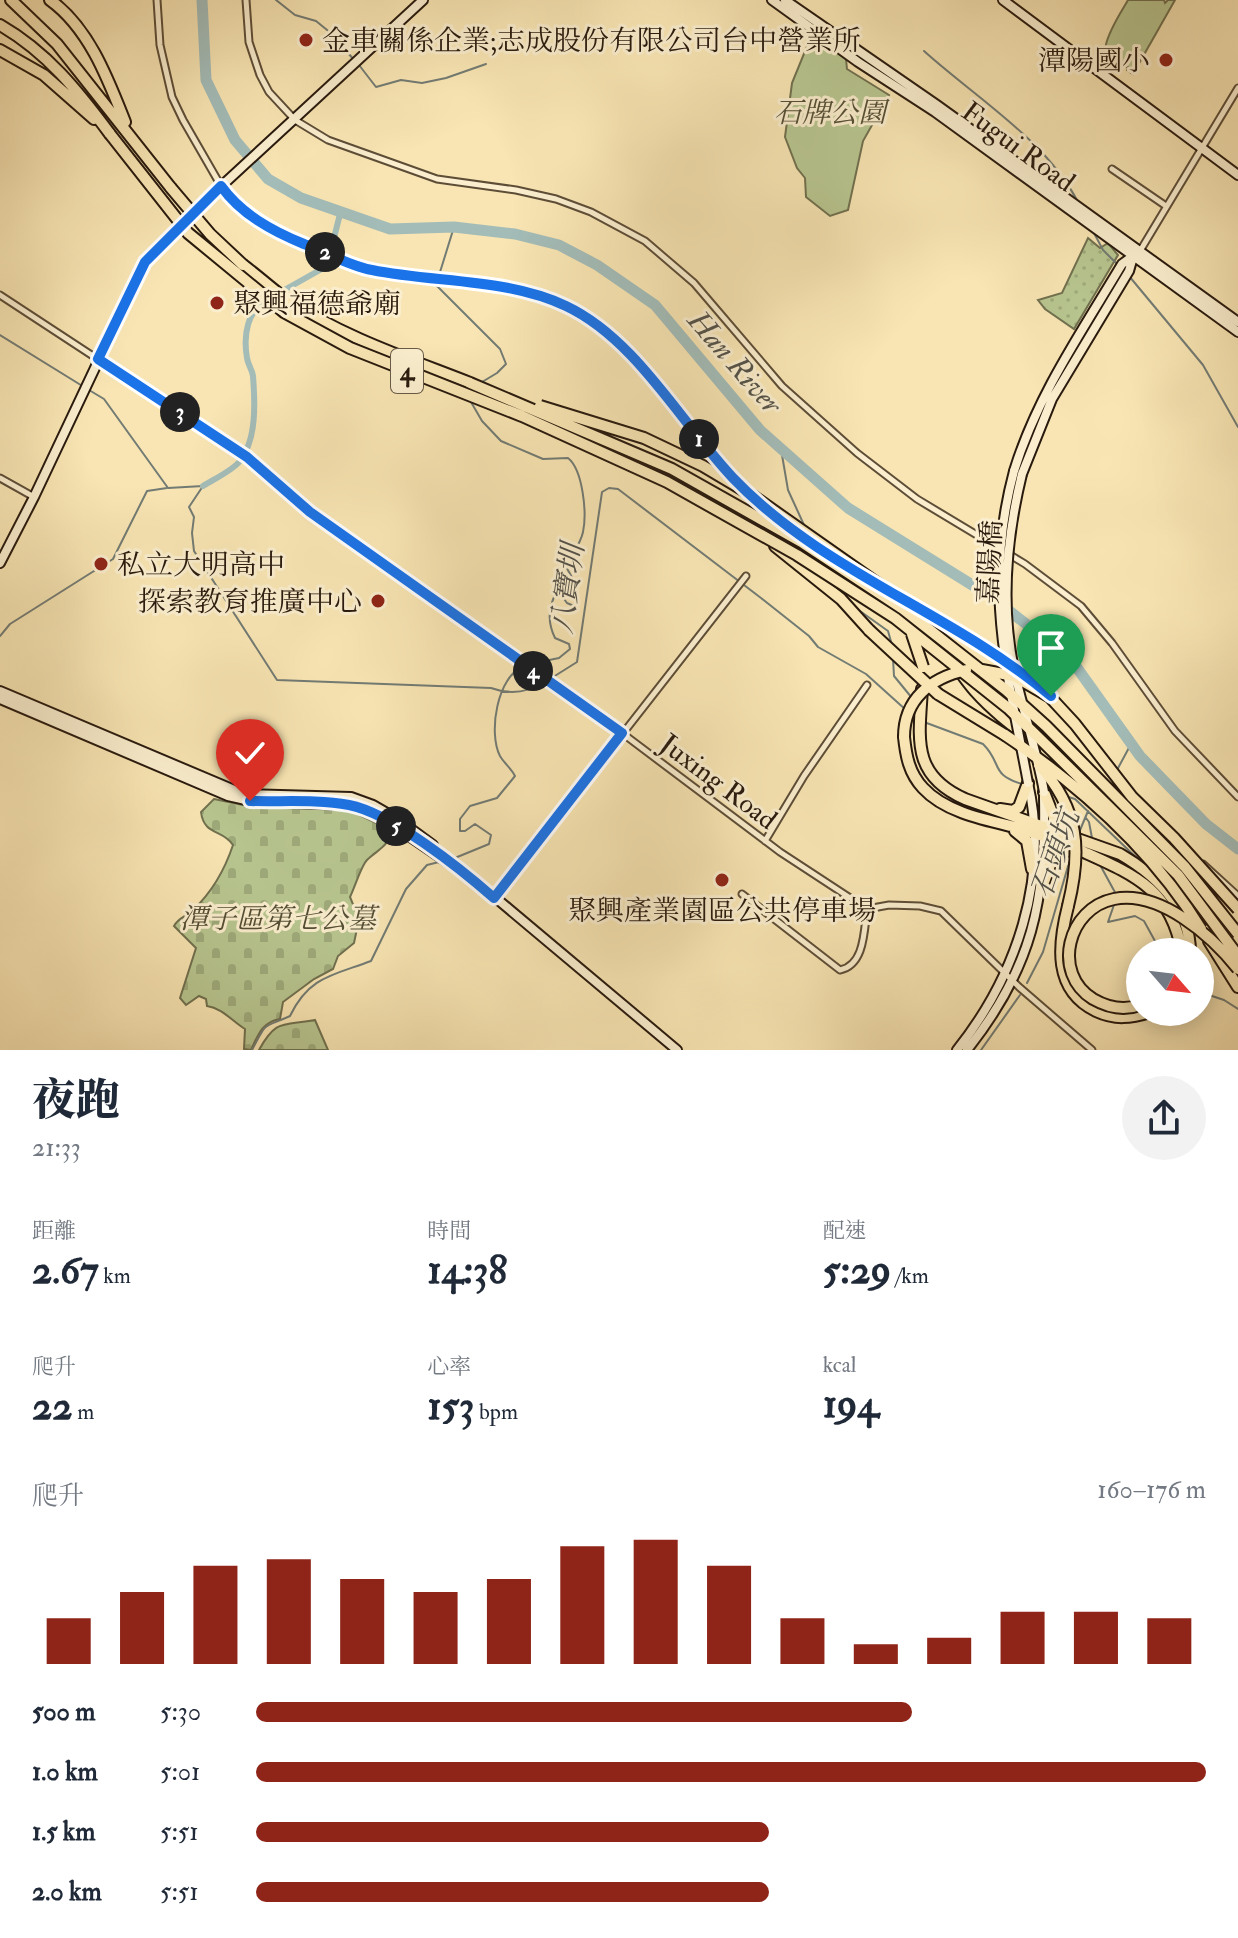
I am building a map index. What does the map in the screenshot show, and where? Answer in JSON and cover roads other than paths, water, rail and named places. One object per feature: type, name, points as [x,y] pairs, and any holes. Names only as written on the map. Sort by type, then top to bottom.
[{"type":"highway","points":[[11,0],[57,44],[102,97],[132,139]]},
{"type":"highway","points":[[50,0],[63,9],[81,32],[109,83],[132,139]]},
{"type":"highway","points":[[0,25],[35,48],[76,88],[110,134]]},
{"type":"highway","points":[[0,50],[44,75],[110,134]]},
{"type":"highway","name":"4","points":[[110,134],[188,233],[284,312],[350,348],[522,416],[667,482],[895,618],[1008,708],[1178,875],[1238,959]]},
{"type":"highway","name":"4","points":[[132,139],[225,250],[288,300],[359,338],[672,469],[803,543],[903,609],[1006,690],[1046,726],[1185,867],[1238,934]]},
{"type":"highway","points":[[470,383],[610,430],[644,438],[681,454],[750,494],[921,614],[977,693],[1119,819],[1162,863],[1238,959]]},
{"type":"highway","points":[[757,533],[841,599],[869,630],[938,694],[1005,735],[1090,798],[1188,907],[1238,987]]},
{"type":"highway","points":[[852,567],[911,633],[923,667],[919,737],[925,763],[933,777],[950,791],[1115,865],[1143,882],[1159,898],[1178,938]]},
{"type":"highway","points":[[1188,938],[1177,904],[1142,867],[1120,854],[1075,838],[1002,824],[955,809],[925,791],[907,759],[904,737],[906,717],[926,687],[944,676],[968,670],[987,670],[1014,676],[1050,697],[1132,797],[1238,909]]},
{"type":"highway","points":[[1005,735],[1055,783],[1065,799],[1073,824],[1076,862],[1060,949],[1066,982],[1079,1000],[1106,1015],[1126,1018]]},
{"type":"highway","points":[[994,809],[1010,811],[1019,807],[1028,783]]},
{"type":"highway","points":[[1044,792],[1055,820],[1075,838]]},
{"type":"highway","points":[[1002,824],[1025,838],[1032,869]]},
{"type":"highway","points":[[1042,886],[1051,860],[1057,853],[1071,851],[1088,854]]},
{"type":"highway","points":[[1126,1007],[1100,1003],[1084,992],[1072,972],[1069,946],[1077,923],[1091,909],[1112,899],[1140,899],[1171,912],[1209,938]]},
{"type":"highway","points":[[1214,943],[1238,969]]},
{"type":"street","points":[[157,0],[160,45],[172,97],[221,186],[234,202],[261,223],[368,269],[543,296],[571,309],[620,341],[699,440],[741,486],[822,550],[963,633],[1048,693],[1080,728],[1131,796],[1238,896]]},
{"type":"street","points":[[246,0],[249,42],[260,75],[269,92],[293,121],[328,140],[437,179],[556,199],[613,222],[645,241],[694,283],[782,386],[857,453],[917,499],[1025,564],[1081,606],[1112,643],[1175,731],[1238,797]]},
{"type":"street","points":[[0,563],[145,262],[221,186],[423,0]]},
{"type":"street","name":"Fugui Road","points":[[772,0],[1238,322]]},
{"type":"street","name":"Fugui Road","points":[[785,0],[950,113],[1238,332]]},
{"type":"street","points":[[1003,0],[1238,175]]},
{"type":"street","points":[[1018,473],[1052,399],[1238,88]]},
{"type":"street","points":[[1112,169],[1166,206]]},
{"type":"street","points":[[0,295],[98,359]]},
{"type":"street","name":"Juxing Road","points":[[98,359],[247,457],[310,512],[622,733],[765,841],[867,909]]},
{"type":"street","name":"嘉陽橋","points":[[1018,473],[1001,539],[999,611],[1004,660],[1040,832]]},
{"type":"street","name":"嘉陽橋","points":[[1018,473],[1009,535],[1007,602],[1015,673],[1044,792],[1040,832]]},
{"type":"street","points":[[0,478],[34,497]]},
{"type":"street","points":[[494,898],[746,576]]},
{"type":"street","points":[[765,841],[804,776],[867,685]]},
{"type":"street","points":[[0,691],[248,794],[341,795],[373,805],[399,820],[478,883],[677,1050]]},
{"type":"street","points":[[0,699],[228,796],[250,801],[349,805],[366,810],[449,860]]},
{"type":"street","points":[[957,1050],[1009,977],[1024,924],[1040,832]]},
{"type":"street","points":[[967,1050],[988,1022],[1031,934],[1042,886],[1040,832]]},
{"type":"street","points":[[742,894],[840,970],[856,961],[867,909],[889,905],[920,906],[941,911],[1009,977],[1092,1050]]},
{"type":"waterway","name":"Han River","points":[[202,0],[206,80],[235,140],[268,179],[301,198],[390,229],[454,227],[515,234],[559,245],[597,265],[655,305],[760,430],[848,508],[990,596],[1070,658],[1140,756],[1206,824],[1238,849]]},
{"type":"waterway","points":[[276,0],[295,15],[316,21],[354,60]]},
{"type":"waterway","points":[[924,51],[1028,139],[1064,179],[1078,202]]},
{"type":"waterway","points":[[359,65],[376,87],[401,80],[422,83],[446,78],[486,64]]},
{"type":"waterway","points":[[279,293],[327,266],[340,214]]},
{"type":"waterway","points":[[454,227],[436,285],[500,349],[506,364],[482,382]]},
{"type":"waterway","points":[[1094,233],[1103,250],[1119,266]]},
{"type":"waterway","points":[[1129,276],[1203,365],[1238,427]]},
{"type":"waterway","points":[[203,486],[237,465],[246,452],[254,420],[253,376],[246,349],[246,332],[251,316],[269,298]]},
{"type":"waterway","name":"八寶圳","points":[[0,335],[84,387]]},
{"type":"waterway","name":"八寶圳","points":[[89,390],[104,399],[168,488],[203,486],[189,507],[194,517],[194,551],[277,680],[491,688],[505,692],[525,691],[545,682]]},
{"type":"waterway","points":[[471,402],[482,421],[501,441],[543,459],[568,458],[580,482],[584,503],[583,532],[566,567],[576,586],[576,601],[574,606],[567,603],[559,592],[556,593],[550,615],[555,638],[569,644],[570,649],[559,658],[530,664]]},
{"type":"waterway","points":[[781,449],[788,490],[804,525]]},
{"type":"waterway","points":[[0,636],[10,624],[113,559],[147,491],[167,488]]},
{"type":"waterway","name":"八寶圳","points":[[550,679],[577,662],[602,492],[609,488],[618,489],[761,598],[809,636],[818,647],[866,674],[906,710]]},
{"type":"waterway","points":[[841,589],[853,606],[888,631],[892,645]]},
{"type":"waterway","points":[[893,659],[894,676],[912,698]]},
{"type":"waterway","points":[[450,860],[489,844],[491,835],[475,824],[460,831],[460,819],[470,806],[497,798],[515,776],[496,746],[495,720],[507,681],[524,666]]},
{"type":"waterway","name":"八寶圳","points":[[924,722],[983,744],[1001,773],[1025,785]]},
{"type":"waterway","name":"石頭坑","points":[[1117,770],[1131,744]]},
{"type":"waterway","name":"八寶圳","points":[[1065,796],[1075,799],[1141,862]]},
{"type":"waterway","name":"石頭坑","points":[[1078,835],[1088,811]]},
{"type":"waterway","points":[[1086,818],[1092,838]]},
{"type":"waterway","name":"石頭坑","points":[[1027,983],[1043,952],[1071,856]]},
{"type":"waterway","points":[[252,1050],[266,1027],[290,1016],[305,992],[314,985],[371,961],[406,889],[427,865],[439,862]]},
{"type":"waterway","points":[[1099,863],[1117,896]]},
{"type":"waterway","points":[[1115,902],[1108,922],[1135,916],[1144,921],[1153,938]]},
{"type":"waterway","name":"石頭坑","points":[[981,1050],[1020,995]]},
{"type":"waterway","points":[[1214,997],[1238,1009]]},
{"type":"place","name":"金車關係企業;志成股份有限公司台中營業所","points":[[306,40]]},
{"type":"place","name":"潭陽國小","points":[[1166,60]]},
{"type":"place","name":"聚興福德爺廟","points":[[217,303]]},
{"type":"place","name":"私立大明高中","points":[[101,564]]},
{"type":"place","name":"探索教育推廣中心","points":[[378,601]]},
{"type":"place","name":"聚興產業園區公共停車場","points":[[722,880]]},
{"type":"park label","name":"石牌公園","points":[[830,112]]},
{"type":"park label","name":"潭子區第七公墓","points":[[278,918]]}]
